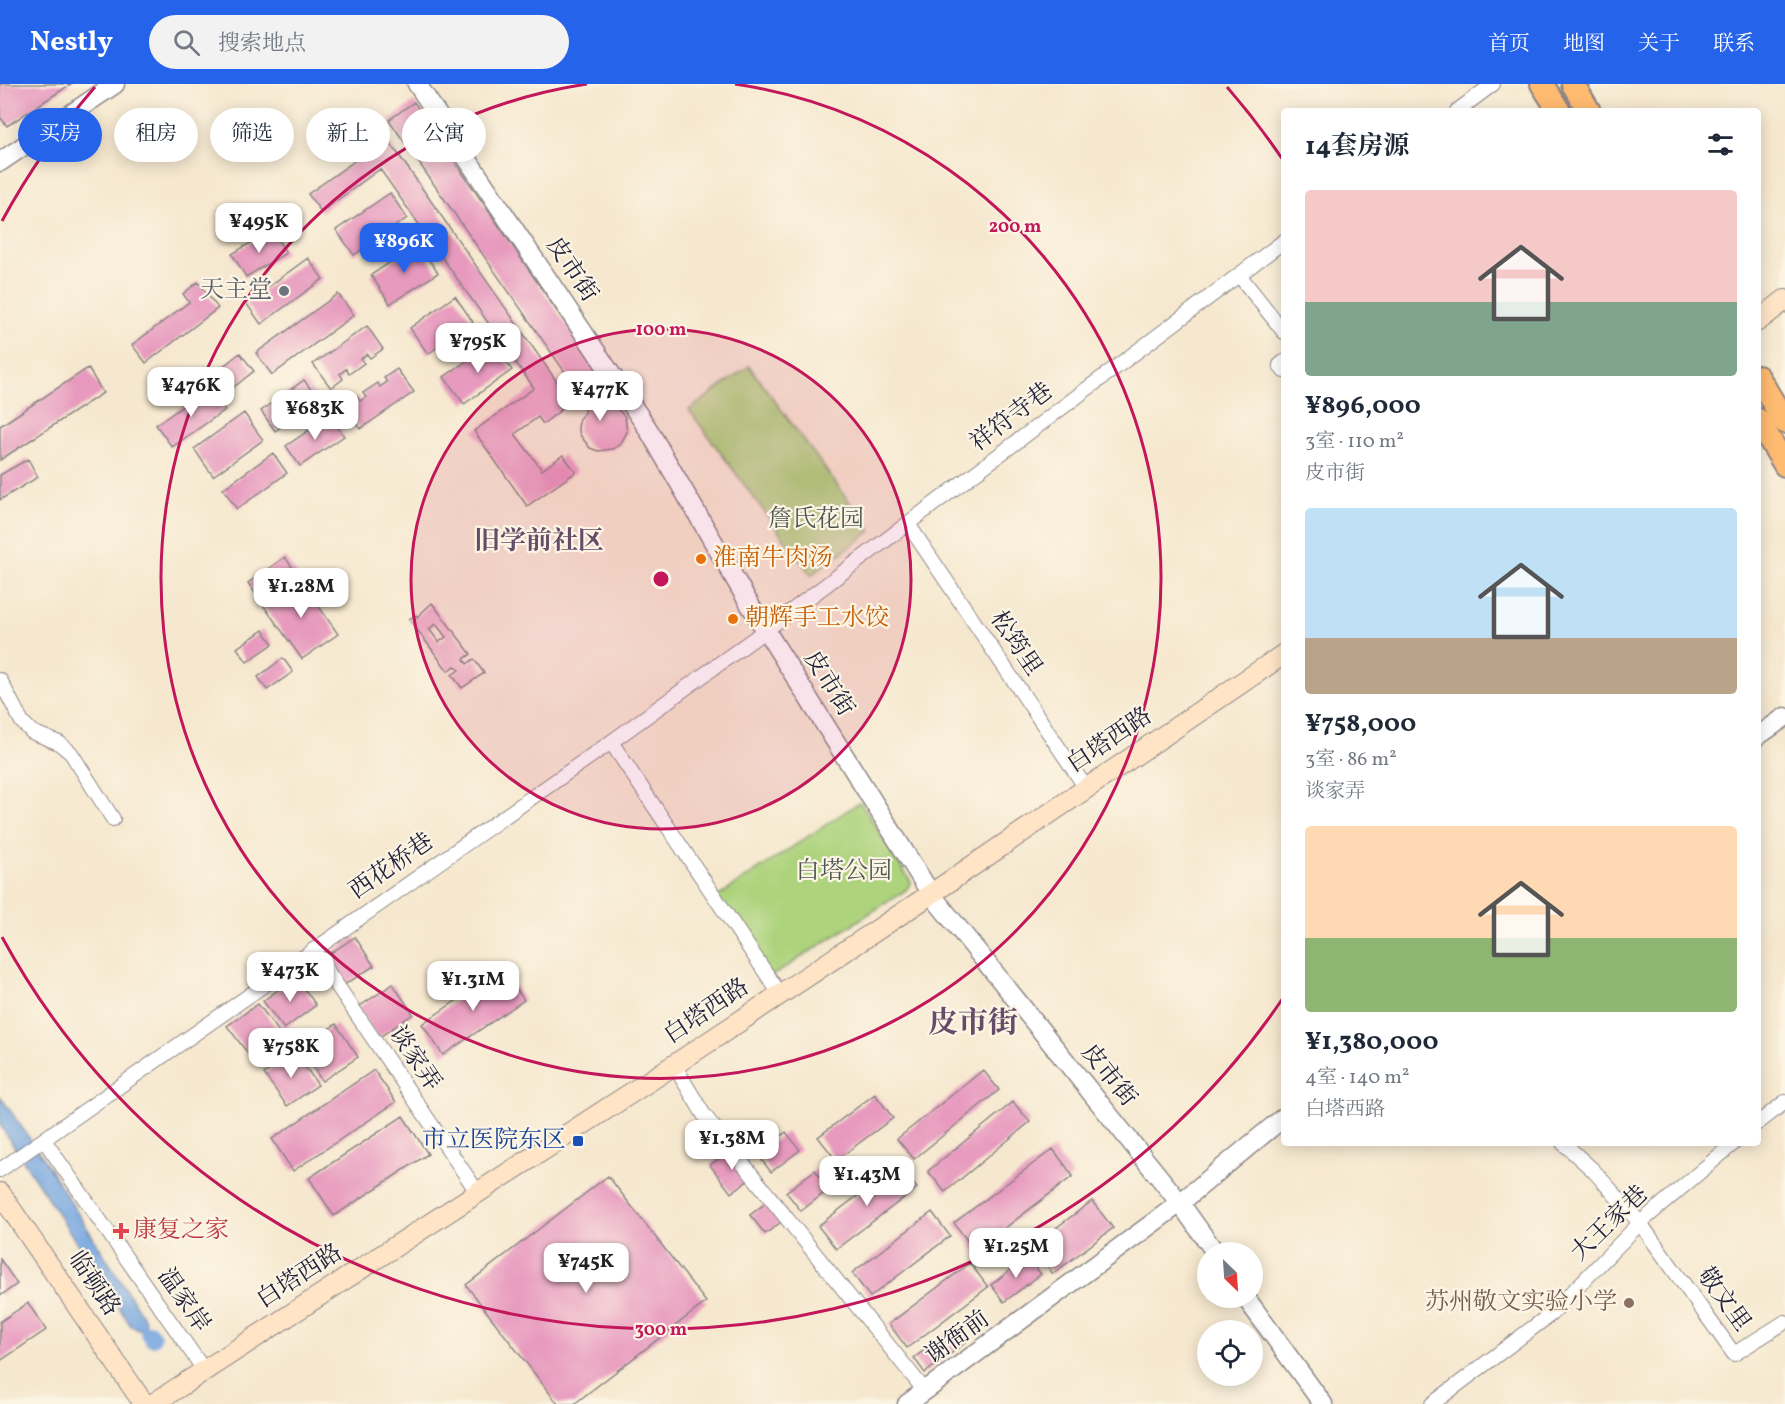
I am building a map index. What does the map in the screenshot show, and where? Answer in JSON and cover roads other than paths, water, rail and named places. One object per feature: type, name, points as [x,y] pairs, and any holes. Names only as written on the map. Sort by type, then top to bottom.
[{"type":"main road","points":[[1542,84],[1557,108]]},
{"type":"main road","points":[[1573,84],[1587,108]]},
{"type":"main road","points":[[1761,319],[1785,300]]},
{"type":"main road","points":[[1761,382],[1785,422]]},
{"type":"main road","points":[[1761,425],[1785,465]]},
{"type":"main road","name":"白塔西路","points":[[153,1404],[674,1065],[1281,658]]},
{"type":"main road","name":"临顿路","points":[[0,1193],[144,1404]]},
{"type":"street","points":[[0,162],[115,84]]},
{"type":"street","name":"皮市街","points":[[417,84],[648,429],[766,630],[931,894],[1180,1203],[1208,1242]]},
{"type":"street","points":[[1461,108],[1493,84]]},
{"type":"street","name":"祥符寺巷","points":[[766,630],[1281,243]]},
{"type":"street","points":[[1239,275],[1281,328]]},
{"type":"street","name":"松筠里","points":[[908,524],[1086,789]]},
{"type":"street","name":"西花桥巷","points":[[0,1170],[611,742],[766,630]]},
{"type":"street","points":[[0,680],[22,722],[32,732],[59,744],[71,753],[114,819]]},
{"type":"street","points":[[1761,734],[1785,717]]},
{"type":"street","points":[[611,742],[780,994]]},
{"type":"street","name":"谈家弄","points":[[313,950],[478,1193]]},
{"type":"street","points":[[674,1065],[704,1115],[925,1391]]},
{"type":"street","points":[[1761,1121],[1785,1102]]},
{"type":"street","name":"谢衙前","points":[[907,1404],[1180,1203],[1281,1119]]},
{"type":"street","name":"温家岸","points":[[41,1142],[204,1370]]},
{"type":"street","points":[[1566,1146],[1593,1170],[1640,1223]]},
{"type":"street","name":"大王家巷","points":[[1432,1404],[1551,1314],[1640,1223],[1730,1146]]},
{"type":"street","name":"敬文里","points":[[1640,1223],[1734,1354],[1785,1322]]},
{"type":"street","points":[[1253,1308],[1323,1404]]},
{"type":"water","points":[[0,1096],[39,1152],[144,1318],[149,1333],[131,1326],[0,1125]]},
{"type":"waterway","points":[[149,1333],[152,1337]]},
{"type":"place","name":"天主堂","points":[[284,291]]},
{"type":"place","name":"淮南牛肉汤","points":[[701,559]]},
{"type":"place","name":"朝辉手工水饺","points":[[733,619]]},
{"type":"place","name":"市立医院东区","points":[[578,1141]]},
{"type":"place","name":"康复之家","points":[[121,1231]]},
{"type":"place","name":"苏州敬文实验小学","points":[[1629,1303]]},
{"type":"district","name":"旧学前社区","points":[[539,542]]},
{"type":"district","name":"皮市街","points":[[973,1024]]},
{"type":"park label","name":"詹氏花园","points":[[816,520]]},
{"type":"park label","name":"白塔公园","points":[[844,872]]}]
